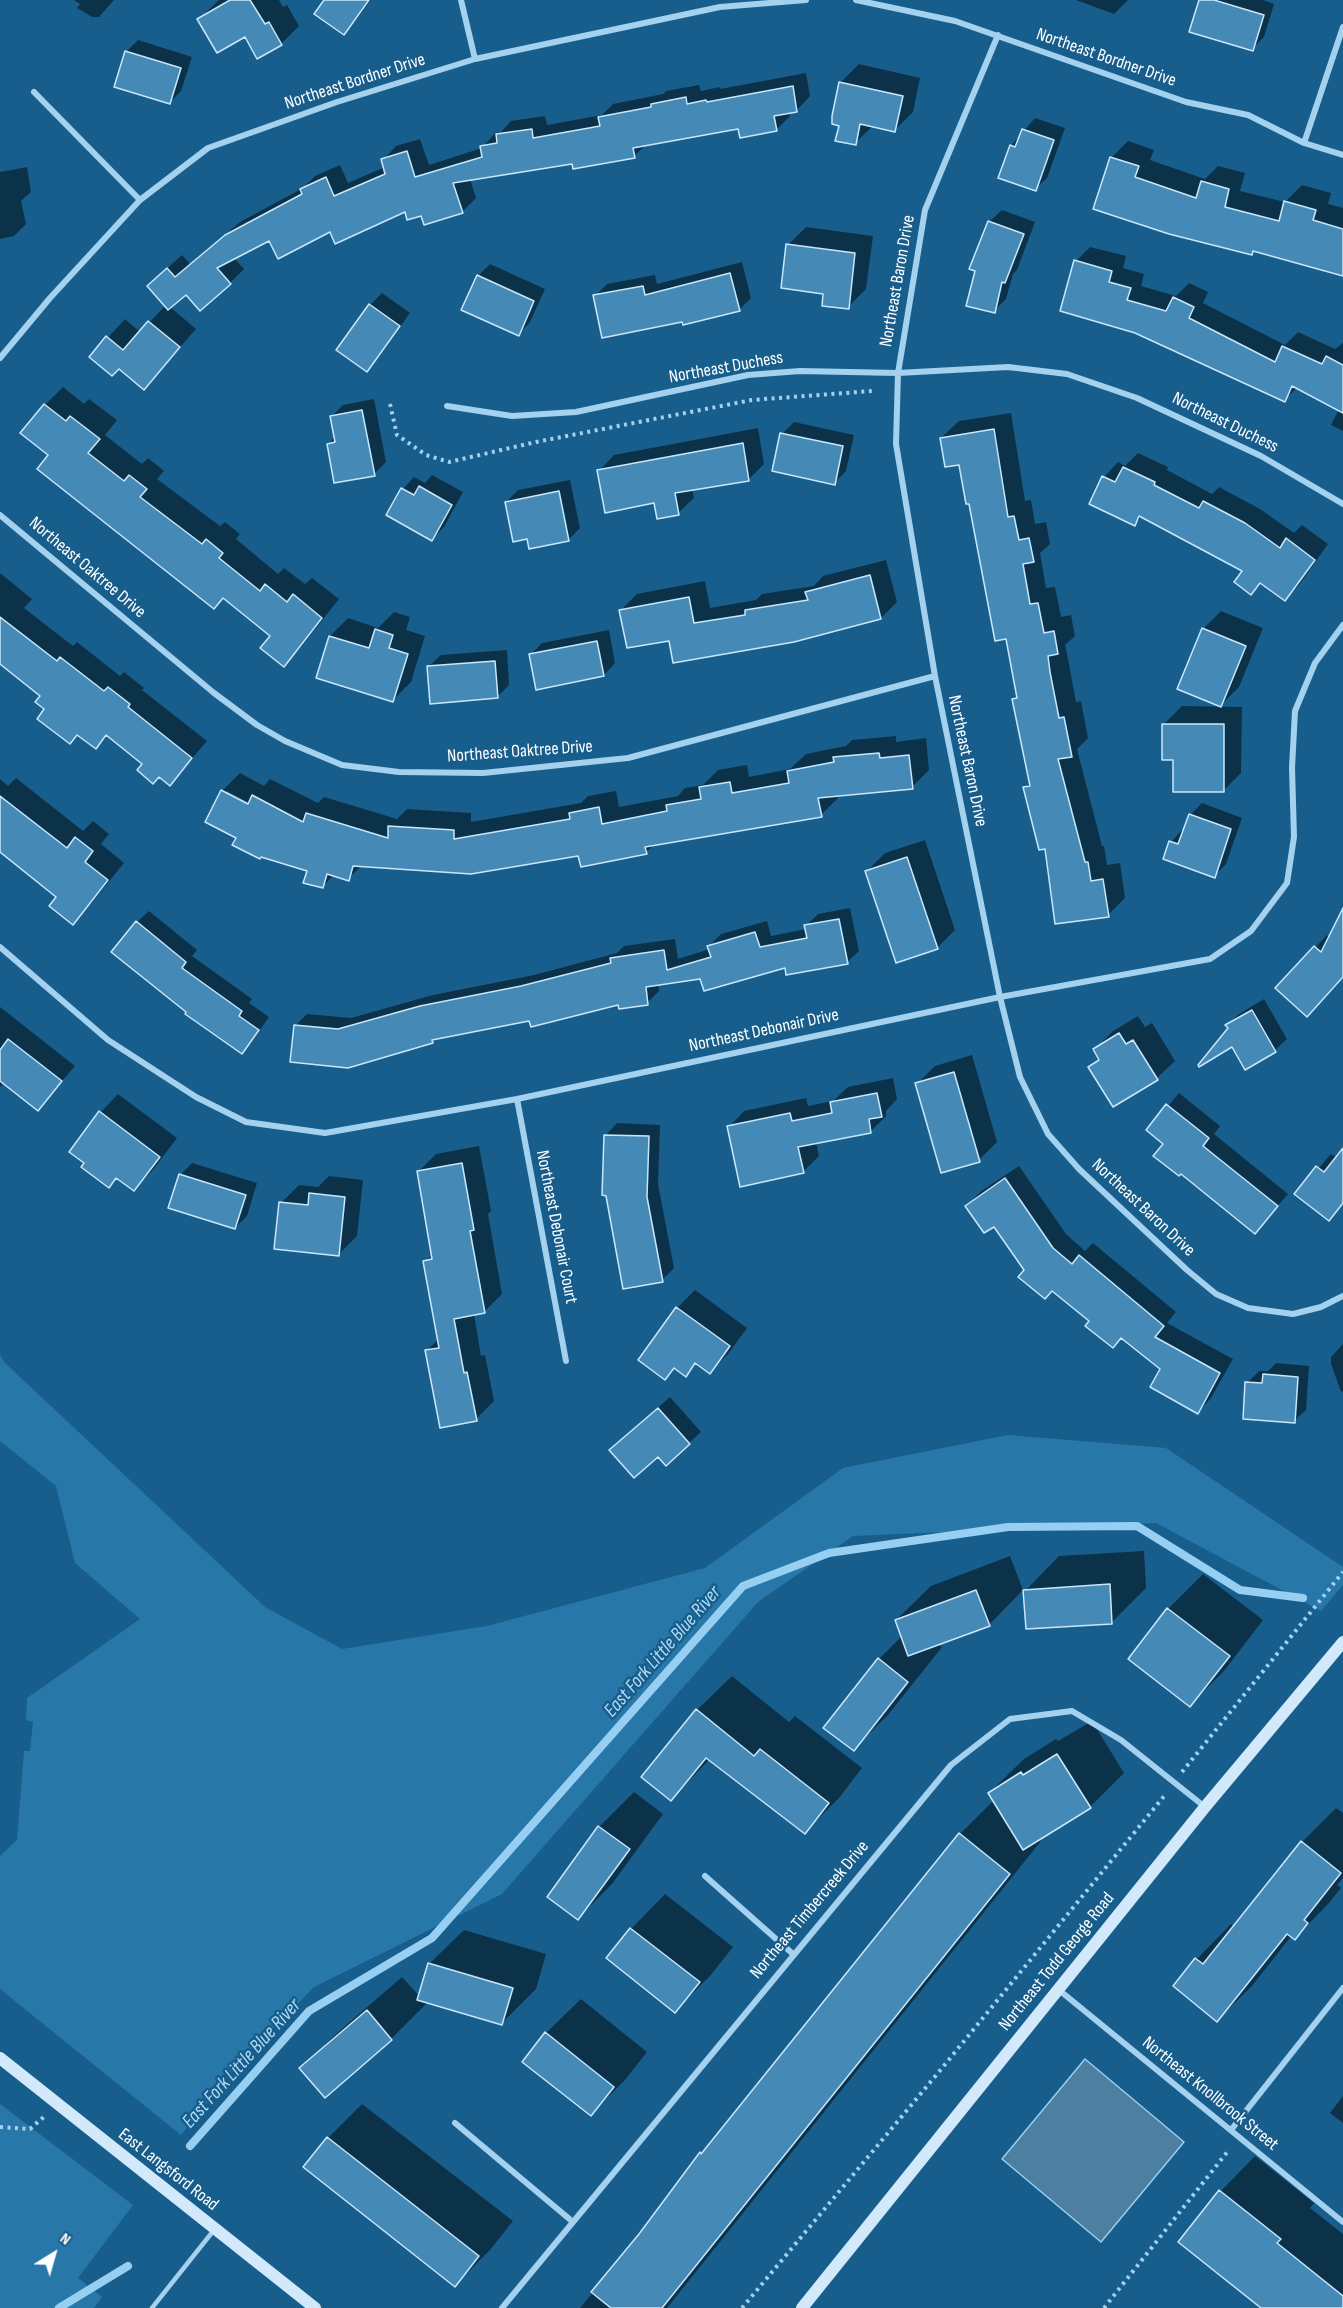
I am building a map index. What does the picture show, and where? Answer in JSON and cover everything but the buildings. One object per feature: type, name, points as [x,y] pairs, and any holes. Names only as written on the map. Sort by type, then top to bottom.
[{"type":"main road","name":"Northeast Todd George Road","points":[[802,2308],[1204,1807],[1343,1642]]},
{"type":"main road","name":"East Langsford Road","points":[[0,2058],[315,2308]]},
{"type":"street","points":[[461,0],[475,59]]},
{"type":"street","name":"Northeast Bordner Drive","points":[[0,358],[50,298],[140,200],[208,148],[337,102],[475,59],[720,7],[806,0]]},
{"type":"street","name":"Northeast Bordner Drive","points":[[856,0],[956,21],[1186,102],[1248,115],[1304,143],[1343,155]]},
{"type":"street","points":[[1304,143],[1343,27]]},
{"type":"street","name":"Northeast Baron Drive","points":[[999,35],[925,210],[897,373],[896,444],[935,676],[1000,997],[1020,1077],[1048,1134],[1079,1169],[1187,1270],[1216,1294],[1248,1308],[1293,1314],[1321,1307],[1343,1296]]},
{"type":"street","points":[[34,92],[140,200]]},
{"type":"street","name":"Northeast Duchess","points":[[447,406],[512,416],[576,412],[748,375],[800,371],[897,373],[1008,368],[1067,374],[1137,398],[1261,456],[1343,504]]},
{"type":"street","name":"Northeast Oaktree Drive","points":[[0,515],[214,693],[285,741],[342,765],[399,772],[483,773],[628,758],[935,676]]},
{"type":"street","name":"Northeast Debonair Drive","points":[[0,947],[108,1040],[196,1097],[246,1122],[325,1133],[517,1099],[1000,997],[1210,959],[1251,931],[1287,883],[1294,837],[1292,768],[1295,711],[1315,663],[1343,624]]},
{"type":"street","name":"Northeast Debonair Court","points":[[517,1099],[566,1361]]},
{"type":"street","name":"Northeast Timbercreek Drive","points":[[502,2308],[951,1765],[1010,1719],[1072,1711],[1121,1740],[1204,1807]]},
{"type":"street","points":[[705,1876],[793,1954]]},
{"type":"street","points":[[1231,2130],[1343,1988]]},
{"type":"street","name":"Northeast Knollbrook Street","points":[[1058,1989],[1343,2222]]},
{"type":"street","points":[[455,2123],[573,2222]]},
{"type":"lane","points":[[152,2308],[214,2229]]},
{"type":"path","points":[[390,404],[397,435],[426,455],[449,462],[536,442],[752,400],[872,391]]},
{"type":"path","points":[[742,2308],[938,2073],[1343,1572]]},
{"type":"path","points":[[0,2127],[30,2128],[58,2105]]},
{"type":"path","points":[[1104,2308],[1228,2151]]},
{"type":"shaded area","points":[[0,1355],[4,1362],[265,1607],[342,1649],[487,1626],[705,1568],[843,1468],[1008,1435],[1166,1448],[1343,1567],[1343,1585],[1321,1611],[1156,1523],[853,1536],[758,1602],[502,1894],[314,1987],[226,2078],[181,2135],[0,1989],[0,1856],[17,1840],[24,1751],[30,1751],[33,1722],[26,1720],[27,1698],[140,1619],[75,1563],[56,1486],[0,1441]]},
{"type":"shaded area","points":[[1085,2059],[1184,2142],[1101,2242],[1002,2159]]},
{"type":"shaded area","points":[[0,2104],[133,2205],[78,2278],[102,2297],[94,2308],[0,2308]]},
{"type":"waterway","name":"East Fork Little Blue River","points":[[190,2146],[309,2011],[432,1938],[743,1586],[829,1553],[1008,1527],[1137,1526],[1240,1590],[1303,1598]]},
{"type":"waterway","name":"East Fork Little Blue River","points":[[59,2308],[128,2266]]}]
